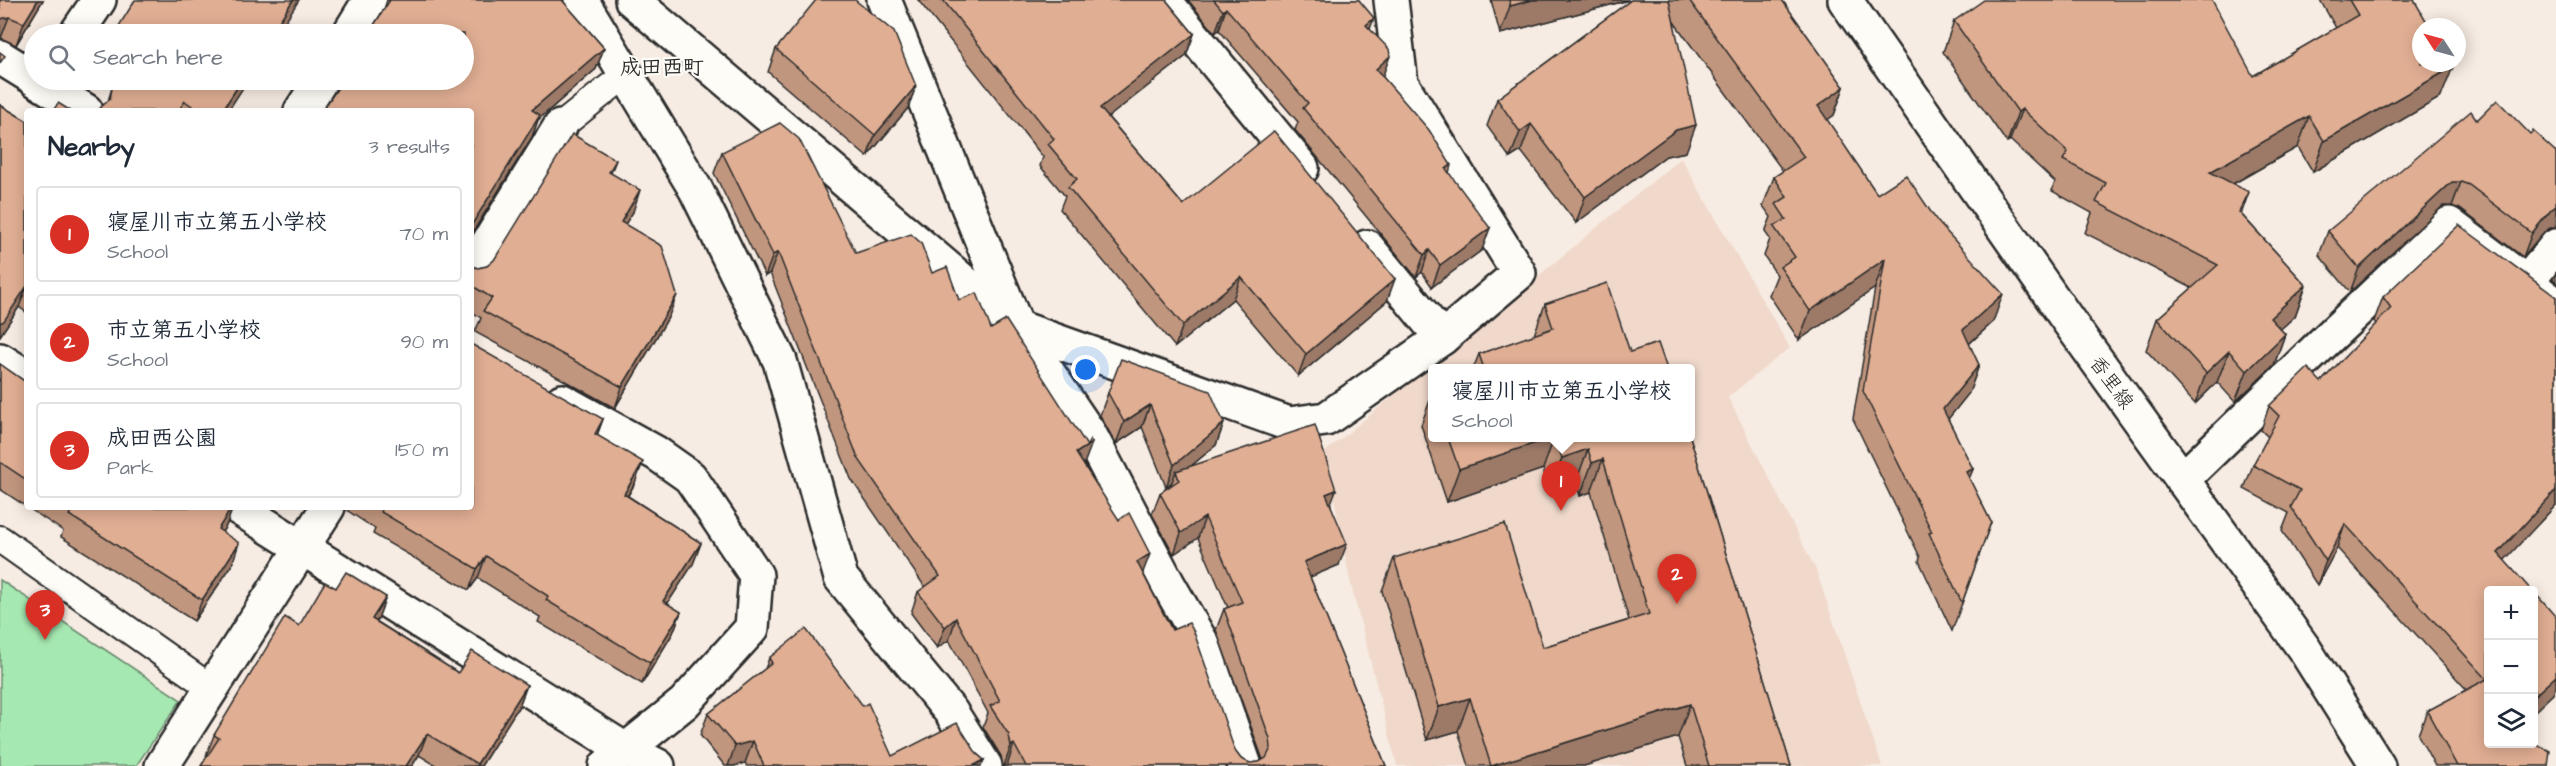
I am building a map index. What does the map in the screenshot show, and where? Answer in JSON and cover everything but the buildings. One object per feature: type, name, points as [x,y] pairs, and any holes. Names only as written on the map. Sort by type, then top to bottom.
[{"type":"street","points":[[83,24],[99,0]]},
{"type":"street","points":[[355,24],[370,0]]},
{"type":"street","points":[[581,0],[696,190],[780,362],[842,578],[951,712],[985,766]]},
{"type":"street","points":[[632,0],[1017,327],[1289,424],[1326,419],[1442,338],[1520,273],[1401,83],[1391,0]]},
{"type":"street","points":[[885,0],[1017,327],[1089,433],[1168,584],[1203,645],[1245,766]]},
{"type":"street","points":[[1164,0],[1322,192]]},
{"type":"street","name":"香里線","points":[[1845,0],[2182,480],[2305,650],[2378,766]]},
{"type":"street","points":[[0,57],[24,70]]},
{"type":"street","points":[[56,90],[83,108]]},
{"type":"street","points":[[304,108],[315,90]]},
{"type":"street","points":[[474,266],[561,127]]},
{"type":"street","points":[[2182,480],[2449,224],[2556,305]]},
{"type":"street","points":[[1352,228],[1442,338]]},
{"type":"street","points":[[2527,282],[2556,246]]},
{"type":"street","points":[[0,360],[24,375]]},
{"type":"street","points":[[533,384],[656,453],[690,477],[756,575],[752,628],[684,703],[615,757]]},
{"type":"street","points":[[242,510],[303,548],[615,757],[658,766]]},
{"type":"street","points":[[162,766],[326,510]]},
{"type":"lane","points":[[561,127],[626,74]]},
{"type":"lane","points":[[0,539],[211,688]]},
{"type":"shaded area","points":[[1681,158],[1790,348],[1728,397],[1816,570],[1882,766],[1397,766],[1350,581],[1325,452],[1428,367],[1428,442],[1695,442],[1695,364],[1432,364]]},
{"type":"green space","points":[[0,580],[181,700],[136,766],[0,766]]},
{"type":"place","name":"寝屋川市立第五小学校","points":[[1561,511]]},
{"type":"place","name":"市立第五小学校","points":[[1677,604]]},
{"type":"place","name":"成田西公園","points":[[45,640]]},
{"type":"district","name":"成田西町","points":[[662,67]]}]
